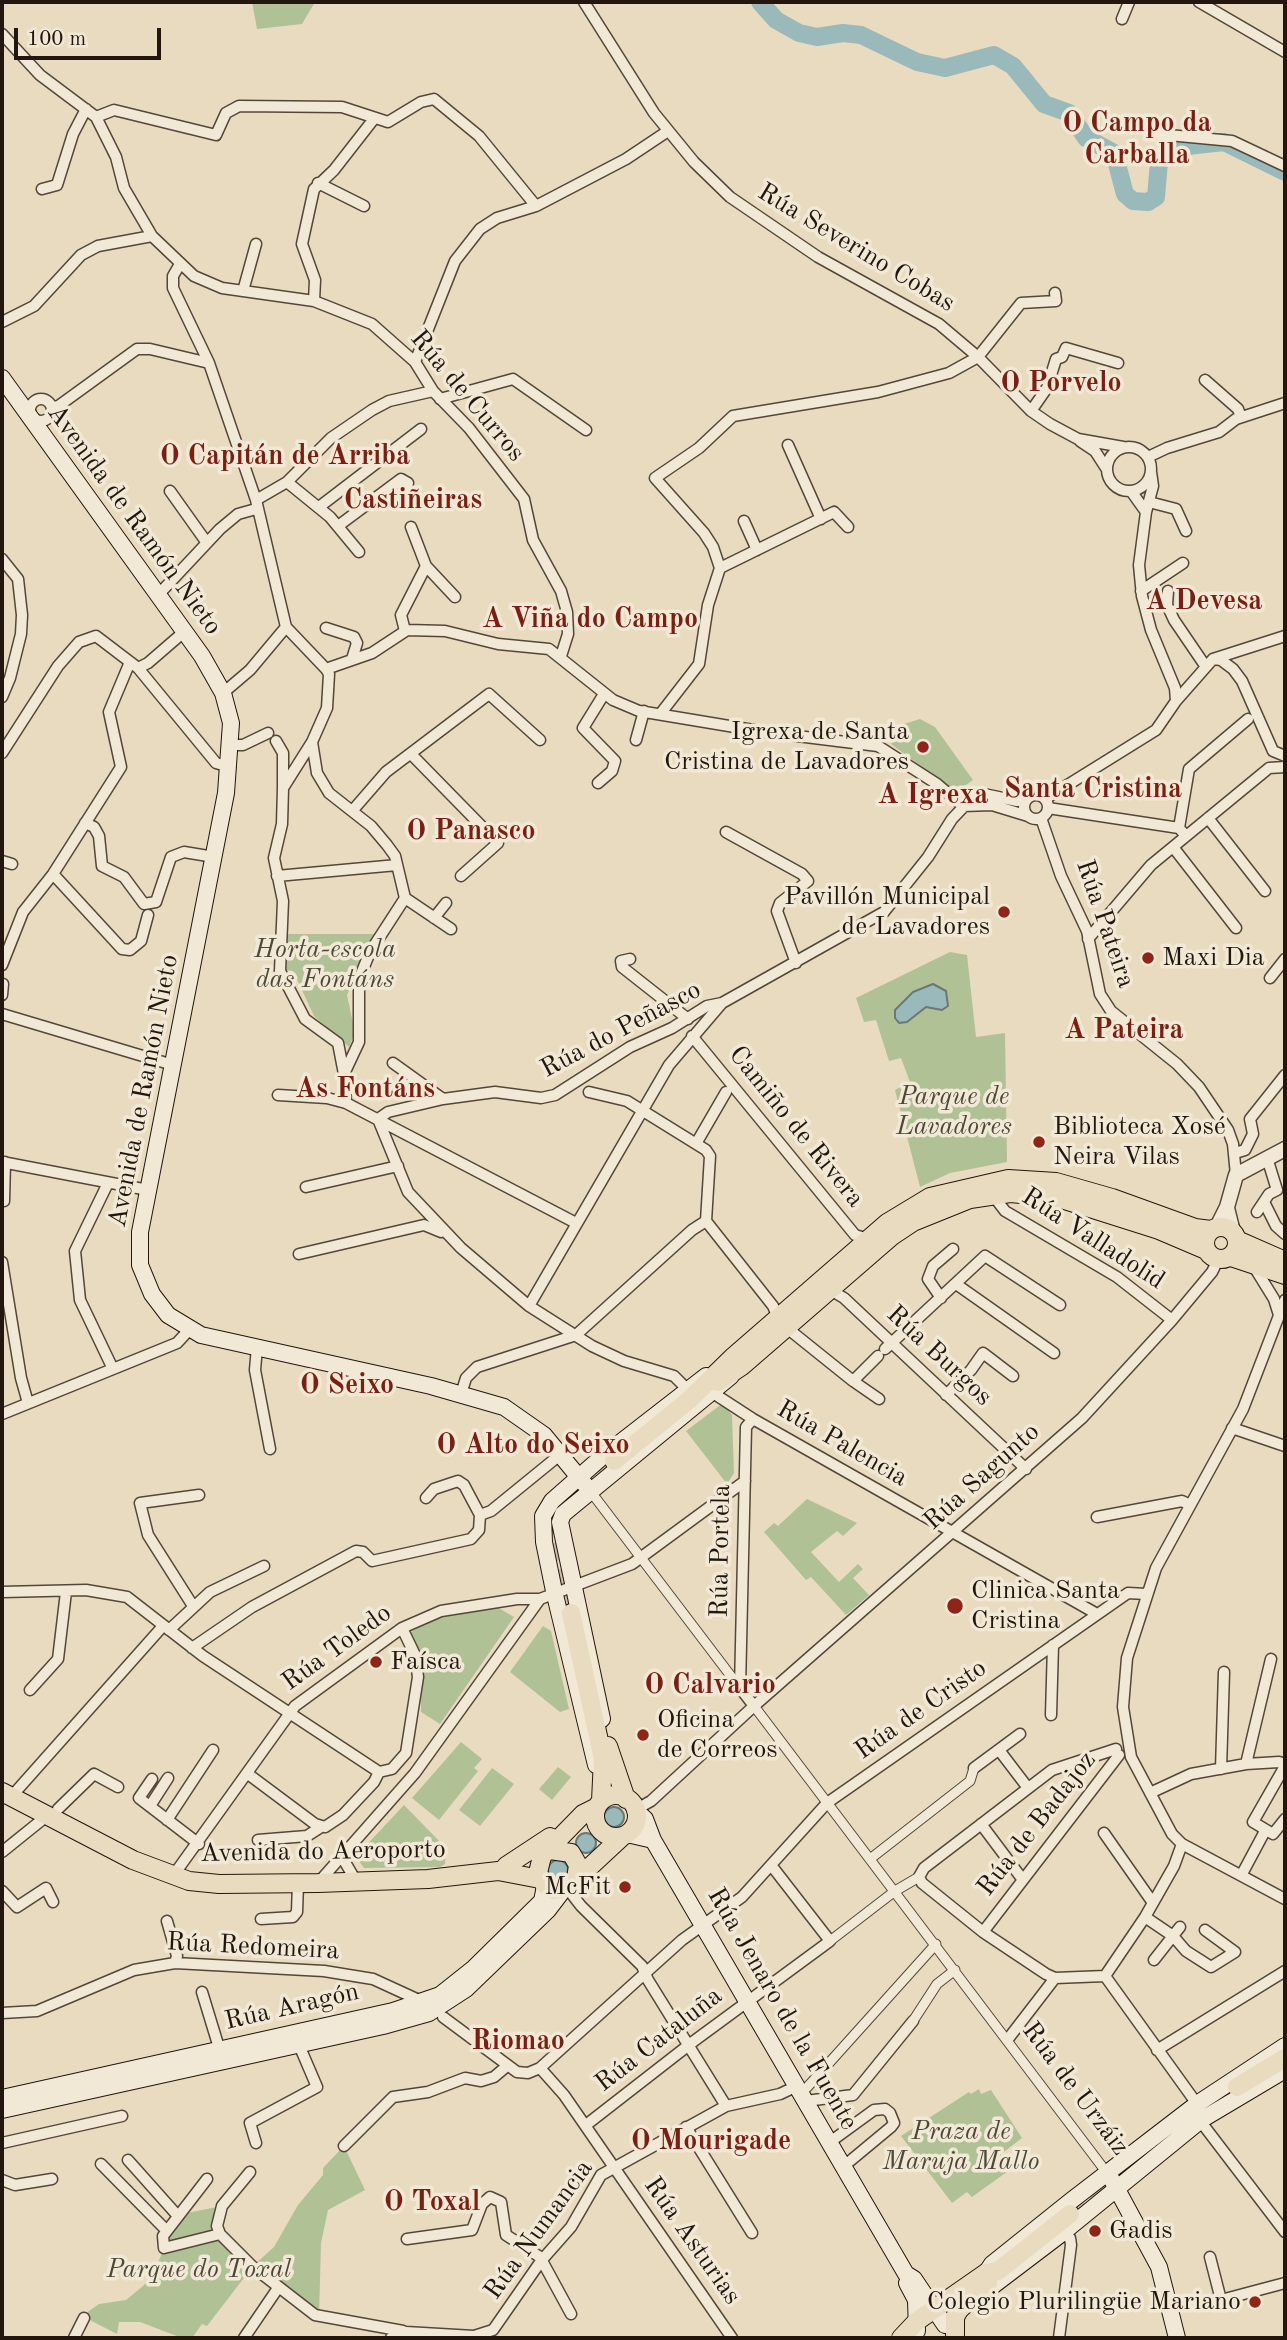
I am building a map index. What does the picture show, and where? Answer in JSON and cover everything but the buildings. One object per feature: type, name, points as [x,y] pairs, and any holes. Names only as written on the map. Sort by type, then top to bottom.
[{"type":"main road","name":"Avenida de Ramón Nieto","points":[[2,378],[33,416],[185,631],[223,693],[231,723],[230,767],[214,858],[138,1248],[140,1265],[152,1294],[160,1305],[189,1330],[461,1394],[497,1405],[523,1418],[561,1454],[591,1492]]},
{"type":"main road","points":[[823,1288],[868,1239],[887,1223],[930,1197],[1008,1179],[1056,1182],[1195,1228],[1224,1232],[1284,1266]]},
{"type":"main road","points":[[602,1772],[594,1762],[547,1595],[543,1516],[552,1501],[688,1394],[736,1362],[823,1288],[892,1236],[913,1222],[970,1199],[992,1194],[1035,1193],[1159,1230],[1218,1255],[1284,1266]]},
{"type":"main road","points":[[1218,1255],[1205,1239],[1224,1232]]},
{"type":"main road","points":[[1218,1255],[1237,1249],[1224,1232]]},
{"type":"main road","points":[[602,1719],[560,1522],[563,1514],[713,1393],[736,1362]]},
{"type":"main road","points":[[614,1461],[688,1394]]},
{"type":"main road","points":[[571,1613],[603,1759],[604,1791],[595,1819],[600,1830],[611,1837],[625,1835],[653,1840]]},
{"type":"main road","points":[[585,1673],[631,1805]]},
{"type":"main road","name":"Avenida do Aeroporto","points":[[6,1794],[53,1812],[133,1860],[173,1876],[219,1884],[428,1879],[502,1869],[546,1853]]},
{"type":"main road","points":[[546,1853],[568,1828],[599,1804],[616,1796],[631,1805]]},
{"type":"main road","name":"Rúa Aragón","points":[[2,2110],[408,2020],[440,2007],[473,1983],[559,1899],[569,1885],[625,1835],[636,1821],[631,1805]]},
{"type":"main road","name":"Rúa Jenaro de la Fuente","points":[[631,1805],[645,1819],[653,1840],[906,2274],[914,2279],[928,2328]]},
{"type":"main road","points":[[502,1869],[561,1829],[568,1828]]},
{"type":"main road","points":[[542,1882],[569,1885],[578,1865],[571,1853],[564,1850],[546,1853]]},
{"type":"main road","name":"Rúa Aragón","points":[[440,2007],[474,1968],[542,1901],[542,1882],[537,1867],[546,1853]]},
{"type":"main road","name":"Avenida do Aeroporto","points":[[502,1869],[542,1882]]},
{"type":"main road","name":"Rúa Aragón","points":[[2,2098],[393,2011],[421,2001],[440,2007]]},
{"type":"main road","points":[[918,2292],[937,2298],[961,2299],[1061,2234],[1076,2209],[1105,2175],[1204,2109],[1285,2046]]},
{"type":"main road","points":[[1237,2087],[1285,2058]]},
{"type":"main road","points":[[928,2328],[992,2272],[1076,2209],[1116,2189],[1204,2109],[1285,2070]]},
{"type":"main road","name":"Rúa de Urzáiz","points":[[1105,2175],[1102,2189],[1116,2189],[1159,2267],[1177,2338]]},
{"type":"main road","points":[[918,2292],[928,2328]]},
{"type":"main road","points":[[928,2328],[956,2317],[961,2299]]},
{"type":"street","name":"Rúa Severino Cobas","points":[[584,2],[668,131],[694,162],[756,218],[818,257],[918,310],[978,357],[1031,411],[1077,439],[1123,447]]},
{"type":"street","points":[[1199,2],[1285,52]]},
{"type":"street","points":[[1122,19],[1125,3]]},
{"type":"street","name":"Rúa de Curros","points":[[2,34],[40,75],[96,117],[116,157],[124,188],[152,236],[180,264],[209,285],[314,301],[372,324],[415,362],[436,395],[469,428],[524,499],[533,540],[561,591],[567,612],[568,634],[561,656]]},
{"type":"street","points":[[96,117],[114,110],[213,135],[219,134],[226,113],[239,106],[342,107],[373,120],[394,121],[421,102],[434,99],[479,136],[536,206]]},
{"type":"street","points":[[42,189],[57,185],[73,134],[86,108]]},
{"type":"street","points":[[314,301],[315,279],[302,244],[318,183],[334,170],[373,120]]},
{"type":"street","points":[[415,362],[451,269],[464,246],[491,221],[536,206],[632,156],[668,131]]},
{"type":"street","points":[[1158,134],[1232,141],[1285,166]]},
{"type":"street","points":[[318,183],[364,206]]},
{"type":"street","points":[[2,322],[34,306],[81,255],[98,246],[152,236]]},
{"type":"street","points":[[243,291],[256,244]]},
{"type":"street","points":[[180,264],[173,276],[173,288],[209,363],[256,504],[286,627],[329,674],[327,708],[313,742],[283,789]]},
{"type":"street","points":[[661,713],[699,664],[708,605],[720,568],[713,547],[704,533],[655,478],[699,448],[733,416],[877,391],[948,373],[978,357],[1021,303],[1056,301],[1055,292]]},
{"type":"street","points":[[1031,411],[1047,388],[1056,359],[1062,357],[1066,348],[1118,363]]},
{"type":"street","points":[[33,416],[42,399],[57,407],[137,349],[209,363]]},
{"type":"street","points":[[159,594],[238,514],[288,481],[331,438],[389,401],[436,395],[513,379],[586,430]]},
{"type":"street","points":[[1205,380],[1238,410],[1241,417]]},
{"type":"street","points":[[1147,457],[1167,447],[1220,432],[1241,417],[1272,410],[1285,403]]},
{"type":"street","points":[[33,416],[51,413],[52,406]]},
{"type":"street","points":[[318,507],[421,429]]},
{"type":"street","points":[[1077,439],[1095,451],[1116,488],[1131,491],[1147,507],[1176,509],[1186,531]]},
{"type":"street","points":[[788,445],[821,519]]},
{"type":"street","points":[[1106,468],[1111,454],[1123,447],[1137,448],[1147,457],[1153,486],[1147,507],[1139,565],[1141,590],[1145,611],[1175,688],[1176,701]]},
{"type":"street","points":[[1131,491],[1144,485],[1151,472]]},
{"type":"street","points":[[338,526],[401,479],[408,483]]},
{"type":"street","points":[[288,481],[338,526],[359,552]]},
{"type":"street","points":[[170,491],[207,543]]},
{"type":"street","points":[[720,568],[834,512],[848,527]]},
{"type":"street","points":[[744,521],[757,550]]},
{"type":"street","points":[[411,527],[426,566],[455,597]]},
{"type":"street","points":[[2,559],[18,579],[22,615],[10,678],[2,697]]},
{"type":"street","points":[[1141,590],[1183,563]]},
{"type":"street","points":[[405,631],[401,615],[426,566]]},
{"type":"street","points":[[1168,591],[1167,605],[1174,620],[1210,663],[1233,668],[1242,681],[1273,751],[1285,756]]},
{"type":"street","points":[[223,693],[250,670],[286,627]]},
{"type":"street","points":[[326,628],[354,637],[357,643],[352,659]]},
{"type":"street","points":[[134,665],[148,663],[185,631]]},
{"type":"street","points":[[326,668],[372,653],[405,631],[445,631],[498,644],[549,649],[561,656],[604,694],[644,711],[765,733],[878,746],[937,784],[963,806],[992,805],[1028,816],[1045,808],[1142,742],[1156,730],[1176,701],[1210,663],[1285,636]]},
{"type":"street","points":[[2,753],[58,666],[79,642],[96,636],[134,665],[215,763],[230,767]]},
{"type":"street","points":[[2,965],[23,912],[53,874],[121,767],[109,712],[134,665]]},
{"type":"street","points":[[353,810],[386,772],[489,694],[540,740]]},
{"type":"street","points":[[598,783],[612,771],[615,761],[583,728],[604,694]]},
{"type":"street","points":[[636,740],[644,711]]},
{"type":"street","points":[[1183,832],[1189,769],[1248,719]]},
{"type":"street","points":[[232,745],[243,745],[272,737],[283,753],[282,824],[274,858],[283,901],[280,971],[305,1018],[338,1043],[346,1103]]},
{"type":"street","points":[[313,742],[320,783],[353,810],[387,845],[397,864],[405,898],[452,929]]},
{"type":"street","points":[[411,754],[498,843],[461,876]]},
{"type":"street","points":[[1088,939],[1151,865],[1173,847],[1183,832],[1208,818],[1269,768],[1285,767]]},
{"type":"street","points":[[963,806],[973,797],[984,794],[1017,801],[1038,795],[1045,808]]},
{"type":"street","points":[[1028,816],[1024,806],[1030,796]]},
{"type":"street","name":"Rúa do Peñasco","points":[[378,1119],[388,1112],[443,1098],[495,1092],[541,1098],[555,1095],[630,1047],[688,1019],[708,1006],[722,1003],[884,912],[963,806]]},
{"type":"street","points":[[1045,808],[1183,832]]},
{"type":"street","name":"Rúa Pateira","points":[[1045,808],[1088,939],[1100,994],[1105,1004],[1187,1074],[1228,1130],[1235,1153],[1236,1175],[1227,1207],[1224,1232]]},
{"type":"street","points":[[1208,818],[1265,891]]},
{"type":"street","points":[[85,823],[94,827],[99,836],[102,866],[124,877],[144,904],[156,902],[171,857],[184,852],[214,858]]},
{"type":"street","points":[[726,832],[802,874],[808,881],[779,903],[777,911],[796,963]]},
{"type":"street","points":[[1173,847],[1236,928]]},
{"type":"street","points":[[277,876],[397,864]]},
{"type":"street","name":"Avenida de Ramón Nieto","points":[[53,874],[122,949],[130,950],[141,941],[148,915]]},
{"type":"street","points":[[344,1074],[359,1042],[359,979],[370,951],[405,898]]},
{"type":"street","points":[[434,918],[446,903]]},
{"type":"street","points":[[630,959],[621,961],[622,967],[688,1019]]},
{"type":"street","points":[[1270,978],[1285,960]]},
{"type":"street","points":[[529,1306],[669,1065],[722,1003]]},
{"type":"street","points":[[2,1014],[173,1065]]},
{"type":"street","name":"Camiño de Rivera","points":[[692,1036],[855,1235],[868,1239]]},
{"type":"street","points":[[393,1063],[443,1098]]},
{"type":"street","points":[[1235,1153],[1245,1150],[1253,1134],[1250,1119],[1285,1075]]},
{"type":"street","points":[[589,1092],[627,1101],[697,1142],[710,1156],[706,1221],[773,1306],[780,1325],[879,1399]]},
{"type":"street","points":[[697,1142],[726,1092]]},
{"type":"street","points":[[278,1095],[327,1098],[346,1103],[576,1223]]},
{"type":"street","points":[[378,1119],[415,1203],[444,1232],[529,1306],[606,1354],[674,1376],[688,1394]]},
{"type":"street","points":[[1236,1175],[1248,1167],[1268,1161],[1285,1149]]},
{"type":"street","points":[[1256,1212],[1264,1202],[1281,1190],[1268,1161]]},
{"type":"street","points":[[4,1201],[3,1162],[148,1191]]},
{"type":"street","points":[[306,1187],[398,1166]]},
{"type":"street","points":[[108,1183],[75,1251],[80,1300],[113,1369]]},
{"type":"street","name":"Rúa Valladolid","points":[[992,1194],[1005,1211],[1117,1277],[1172,1320]]},
{"type":"street","points":[[1264,1202],[1276,1226],[1285,1234]]},
{"type":"street","points":[[461,1394],[466,1378],[477,1367],[576,1335],[692,1230],[706,1221]]},
{"type":"street","points":[[299,1254],[424,1225],[444,1232]]},
{"type":"street","points":[[941,1298],[928,1279],[933,1266],[953,1249]]},
{"type":"street","name":"Rúa Sagunto","points":[[754,1706],[1082,1418],[1172,1320],[1212,1272],[1218,1255]]},
{"type":"street","points":[[853,1381],[985,1256],[1060,1306]]},
{"type":"street","points":[[2,1262],[21,1378],[28,1403]]},
{"type":"street","points":[[1251,1262],[1274,1299],[1279,1315]]},
{"type":"street","points":[[956,1284],[1054,1353]]},
{"type":"street","name":"Rúa Burgos","points":[[823,1288],[844,1298],[885,1349],[947,1395],[1026,1469]]},
{"type":"street","points":[[1285,1300],[1243,1409],[1156,1568],[1127,1658],[1123,1707],[1131,1757],[1171,1834],[1182,1844],[1285,1899]]},
{"type":"street","points":[[2,1413],[177,1343],[189,1330]]},
{"type":"street","points":[[257,1347],[255,1370],[270,1449]]},
{"type":"street","points":[[947,1395],[983,1353],[1013,1376]]},
{"type":"street","name":"Rúa Palencia","points":[[713,1393],[753,1419],[1097,1614]]},
{"type":"street","name":"Rúa Portela","points":[[740,1688],[746,1427],[753,1419]]},
{"type":"street","points":[[1232,1428],[1285,1446]]},
{"type":"street","points":[[480,1515],[491,1511],[561,1454]]},
{"type":"street","points":[[192,1648],[252,1607],[356,1550],[363,1552],[372,1561],[471,1539],[479,1530],[480,1515],[464,1485],[458,1481],[434,1489],[426,1498]]},
{"type":"street","name":"Rúa Toledo","points":[[2,1592],[104,1591],[121,1594],[146,1610],[192,1648],[291,1712],[304,1698],[402,1628],[441,1611],[547,1595],[642,1560],[745,1481]]},
{"type":"street","name":"Avenida de Ramón Nieto","points":[[591,1492],[642,1560]]},
{"type":"street","points":[[193,1606],[148,1535],[140,1503],[199,1495]]},
{"type":"street","points":[[1097,1517],[1182,1500],[1190,1505]]},
{"type":"street","name":"Rúa de Urzáiz","points":[[642,1560],[1008,2039],[1105,2175]]},
{"type":"street","points":[[6,1794],[166,1628],[210,1592],[264,1566]]},
{"type":"street","points":[[30,1690],[58,1659],[66,1592]]},
{"type":"street","name":"Rúa de Cristo","points":[[540,2068],[645,1973],[742,1897],[827,1803],[1128,1593],[1146,1594]]},
{"type":"street","points":[[318,1883],[415,1773],[547,1595]]},
{"type":"street","points":[[173,1876],[199,1844],[291,1712],[379,1772],[392,1769],[406,1753],[418,1677],[415,1655],[402,1628]]},
{"type":"street","points":[[1051,1715],[1053,1645]]},
{"type":"street","points":[[1246,1764],[1271,1659]]},
{"type":"street","points":[[1221,1769],[1224,1672]]},
{"type":"street","points":[[631,1805],[651,1801],[754,1706]]},
{"type":"street","points":[[870,1858],[970,1781],[974,1769],[1020,1734]]},
{"type":"street","points":[[895,1891],[919,1877],[924,1868],[1052,1770],[1105,1750],[1117,1752],[1126,1737]]},
{"type":"street","points":[[167,1819],[213,1750]]},
{"type":"street","points":[[999,1750],[1028,1788]]},
{"type":"street","name":"Rúa de Badajoz","points":[[983,1932],[1117,1752],[1131,1757]]},
{"type":"street","points":[[1150,1793],[1191,1774],[1246,1764],[1279,1762],[1285,1765],[1253,1819],[1255,1825],[1276,1833],[1285,1819]]},
{"type":"street","points":[[258,1840],[307,1836],[321,1827],[334,1824],[374,1782],[379,1772]]},
{"type":"street","points":[[2,1852],[53,1812],[94,1774],[118,1787]]},
{"type":"street","points":[[248,1774],[321,1827]]},
{"type":"street","points":[[150,1806],[168,1778]]},
{"type":"street","points":[[152,1779],[139,1798],[199,1844]]},
{"type":"street","points":[[981,1824],[1023,1880]]},
{"type":"street","points":[[1242,1874],[1265,1831]]},
{"type":"street","points":[[1104,1833],[1153,1903]]},
{"type":"street","points":[[1105,1976],[1145,1917],[1182,1844]]},
{"type":"street","points":[[338,1860],[353,1871],[349,1882]]},
{"type":"street","points":[[771,1865],[830,1941]]},
{"type":"street","points":[[919,1877],[927,1889],[983,1932],[1055,1978],[1105,1976]]},
{"type":"street","name":"Rúa Redomeira","points":[[261,1919],[293,1917],[297,1912],[298,1883]]},
{"type":"street","points":[[569,1885],[575,1900],[642,1966],[726,2106]]},
{"type":"street","points":[[2,1891],[17,1907],[46,1888],[53,1902]]},
{"type":"street","name":"Rúa Cataluña","points":[[586,2125],[895,1891]]},
{"type":"street","points":[[1145,1917],[1177,1931],[1186,1951],[1211,1967],[1235,1952],[1205,1930]]},
{"type":"street","points":[[167,1921],[177,1956],[174,1963]]},
{"type":"street","points":[[1154,1960],[1177,1931]]},
{"type":"street","points":[[802,2094],[936,1944]]},
{"type":"street","name":"Rúa Redomeira","points":[[4,2009],[37,2011],[134,1970],[174,1963],[212,1962],[336,1973],[389,1984],[408,1997],[421,2001]]},
{"type":"street","name":"Rúa Numancia","points":[[391,2338],[406,2332],[474,2336],[496,2328],[541,2261],[571,2227],[601,2175],[726,2106],[780,2094],[853,2095],[914,2021],[937,1984],[955,1970]]},
{"type":"street","points":[[1157,2050],[1285,1971]]},
{"type":"street","points":[[1105,1976],[1157,2050],[1204,2109],[1285,2232]]},
{"type":"street","points":[[1008,2039],[1055,1978]]},
{"type":"street","points":[[202,1992],[220,2050]]},
{"type":"street","points":[[440,2007],[507,2066],[522,2073],[540,2068]]},
{"type":"street","name":"Rúa Aragón","points":[[256,2143],[250,2123],[317,2087],[299,2045]]},
{"type":"street","points":[[344,2146],[393,2097],[428,2092],[465,2078],[481,2081],[494,2077],[507,2066]]},
{"type":"street","name":"Rúa Asturias","points":[[540,2068],[586,2125],[733,2338]]},
{"type":"street","points":[[830,2142],[874,2110],[885,2109],[890,2113],[894,2123],[891,2127],[844,2166]]},
{"type":"street","points":[[2,2143],[122,2116]]},
{"type":"street","points":[[686,2127],[752,2233]]},
{"type":"street","points":[[128,2160],[177,2215]]},
{"type":"street","points":[[101,2164],[166,2230]]},
{"type":"street","points":[[250,2172],[222,2206],[217,2225],[220,2234],[278,2288],[320,2317],[406,2332]]},
{"type":"street","points":[[2,2179],[15,2185],[52,2179]]},
{"type":"street","points":[[207,2179],[166,2230],[163,2236],[164,2248],[220,2234]]},
{"type":"street","points":[[407,2239],[472,2230],[482,2204],[490,2197],[501,2202],[506,2235],[540,2257],[571,2314]]},
{"type":"street","points":[[1059,2338],[1071,2245],[1070,2238],[1061,2234]]},
{"type":"street","points":[[1210,2257],[1221,2300],[1285,2283]]},
{"type":"street","points":[[244,2338],[278,2288]]},
{"type":"street","points":[[74,2338],[84,2318]]},
{"type":"street","points":[[496,2328],[502,2338]]},
{"type":"green space","points":[[252,2],[315,2],[302,24],[257,29]]},
{"type":"green space","points":[[920,719],[935,727],[973,780],[956,792],[891,744],[901,725]]},
{"type":"green space","name":"Horta-escola das Fontáns","points":[[286,934],[378,934],[370,944],[347,995],[355,1033],[349,1047],[314,1016],[293,971],[284,970]]},
{"type":"green space","name":"Parque de Lavadores","points":[[950,952],[967,955],[976,1037],[1005,1033],[1007,1162],[950,1173],[920,1187],[895,1090],[910,1082],[901,1058],[889,1061],[876,1020],[864,1022],[856,998]]},
{"type":"green space","points":[[723,1403],[732,1415],[734,1473],[727,1484],[686,1431]]},
{"type":"green space","points":[[807,1499],[857,1523],[843,1536],[837,1531],[811,1552],[839,1582],[858,1564],[863,1569],[853,1578],[869,1595],[846,1615],[811,1577],[806,1580],[764,1532],[774,1523],[778,1526]]},
{"type":"green space","points":[[497,1607],[514,1617],[440,1724],[421,1712],[421,1663],[411,1632],[433,1619]]},
{"type":"green space","points":[[543,1626],[551,1631],[569,1709],[560,1712],[510,1672]]},
{"type":"green space","points":[[461,1742],[482,1759],[474,1768],[478,1771],[439,1820],[412,1798]]},
{"type":"green space","points":[[558,1767],[571,1777],[552,1800],[539,1789]]},
{"type":"green space","points":[[492,1768],[514,1784],[480,1826],[459,1810]]},
{"type":"green space","points":[[404,1805],[446,1848],[445,1864],[440,1867],[364,1868],[359,1861],[360,1852]]},
{"type":"green space","name":"Praza de Maruja Mallo","points":[[979,2089],[981,2094],[991,2090],[1022,2138],[1001,2154],[1011,2169],[972,2197],[967,2192],[952,2203],[901,2136],[969,2092],[971,2094]]},
{"type":"green space","name":"Parque do Toxal","points":[[344,2146],[365,2190],[328,2210],[321,2243],[319,2317],[250,2270],[207,2326],[202,2324],[192,2338],[182,2338],[140,2322],[119,2322],[117,2334],[82,2316],[99,2304],[126,2300],[143,2286],[153,2275],[164,2248],[163,2236],[177,2215],[222,2206],[217,2225],[253,2266],[274,2247],[298,2205],[323,2175],[323,2168]]},
{"type":"water","points":[[933,984],[946,991],[948,1006],[942,1010],[926,1007],[907,1022],[899,1023],[895,1018],[895,1010],[913,992]]},
{"type":"water","points":[[614,1807],[621,1810],[624,1817],[621,1824],[614,1827],[607,1824],[604,1817],[607,1810]]},
{"type":"water","points":[[586,1833],[593,1836],[596,1843],[593,1850],[586,1853],[579,1850],[576,1843],[579,1836]]},
{"type":"water","points":[[558,1860],[565,1863],[568,1870],[565,1877],[558,1880],[551,1877],[548,1870],[551,1863]]},
{"type":"waterway","points":[[760,2],[776,20],[799,33],[817,37],[843,33],[861,35],[917,62],[945,68],[994,55],[1013,66],[1044,104],[1069,113],[1086,138],[1114,153],[1125,194],[1133,201],[1148,202],[1156,197],[1159,162],[1169,148],[1224,142],[1285,172]]},
{"type":"tunnel","points":[[571,1613],[552,1524],[567,1500],[614,1461]]},
{"type":"tunnel","points":[[1070,2214],[1168,2136],[1237,2087]]},
{"type":"place","name":"Igrexa de Santa Cristina de Lavadores","points":[[923,747]]},
{"type":"place","name":"Pavillón Municipal de Lavadores","points":[[1004,912]]},
{"type":"place","name":"Maxi Dia","points":[[1148,958]]},
{"type":"place","name":"Biblioteca Xosé Neira Vilas","points":[[1039,1142]]},
{"type":"place","name":"Clinica Santa Cristina","points":[[955,1606]]},
{"type":"place","name":"Faísca","points":[[376,1662]]},
{"type":"place","name":"Oficina de Correos","points":[[643,1735]]},
{"type":"place","name":"McFit","points":[[625,1887]]},
{"type":"place","name":"Gadis","points":[[1095,2231]]},
{"type":"place","name":"Colegio Plurilingüe Mariano","points":[[1255,2302]]},
{"type":"district","name":"O Campo da Carballa","points":[[1137,140]]},
{"type":"district","name":"O Porvelo","points":[[1061,384]]},
{"type":"district","name":"O Capitán de Arriba","points":[[285,457]]},
{"type":"district","name":"Castiñeiras","points":[[413,501]]},
{"type":"district","name":"A Devesa","points":[[1204,602]]},
{"type":"district","name":"A Viña do Campo","points":[[590,620]]},
{"type":"district","name":"Santa Cristina","points":[[1093,790]]},
{"type":"district","name":"A Igrexa","points":[[933,796]]},
{"type":"district","name":"O Panasco","points":[[471,832]]},
{"type":"district","name":"A Pateira","points":[[1124,1031]]},
{"type":"district","name":"As Fontáns","points":[[365,1090]]},
{"type":"district","name":"O Seixo","points":[[347,1386]]},
{"type":"district","name":"O Alto do Seixo","points":[[533,1446]]},
{"type":"district","name":"O Calvario","points":[[710,1686]]},
{"type":"district","name":"Riomao","points":[[518,2042]]},
{"type":"district","name":"O Mourigade","points":[[711,2142]]},
{"type":"district","name":"O Toxal","points":[[432,2203]]}]
